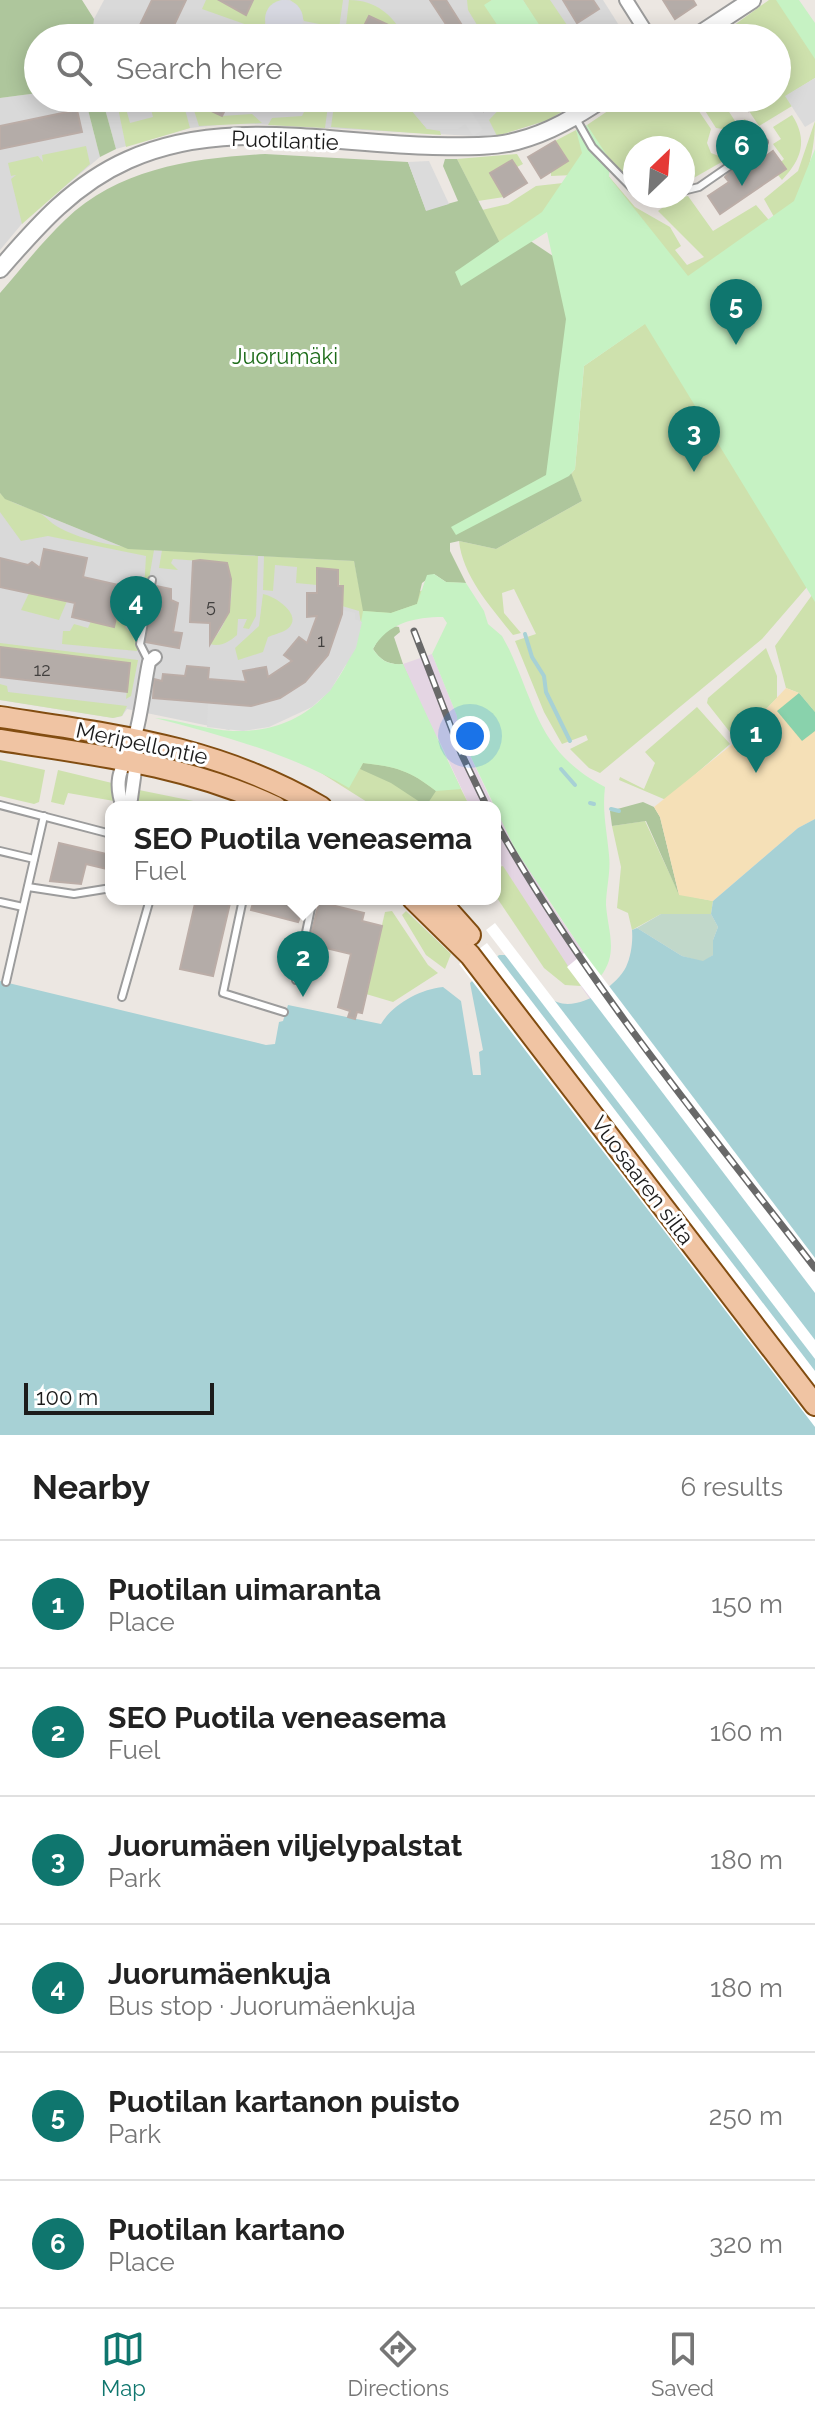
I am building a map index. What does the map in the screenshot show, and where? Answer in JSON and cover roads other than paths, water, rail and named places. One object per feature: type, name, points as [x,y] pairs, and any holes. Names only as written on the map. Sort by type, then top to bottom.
[{"type":"main road","name":"Meripellontie","points":[[0,717],[134,737],[229,762],[309,801]]},
{"type":"main road","name":"Meripellontie","points":[[0,740],[130,760],[219,783],[262,801]]},
{"type":"main road","points":[[420,905],[475,951]]},
{"type":"main road","points":[[442,905],[475,951]]},
{"type":"main road","name":"Vuosaaren silta","points":[[475,951],[815,1384]]},
{"type":"main road","name":"Vuosaaren silta","points":[[475,951],[815,1405]]},
{"type":"street","points":[[626,0],[641,24]]},
{"type":"street","points":[[715,24],[752,0]]},
{"type":"street","name":"Puotilantie","points":[[0,269],[62,201],[128,159],[173,143],[265,135],[407,145],[499,145],[536,135],[583,112]]},
{"type":"street","points":[[129,801],[130,760],[152,659]]},
{"type":"lane","points":[[575,117],[592,147],[623,179]]},
{"type":"lane","points":[[695,188],[764,142]]},
{"type":"lane","points":[[152,580],[140,644],[152,659]]},
{"type":"lane","points":[[0,805],[105,832]]},
{"type":"lane","points":[[6,982],[44,816]]},
{"type":"lane","points":[[0,851],[34,859]]},
{"type":"lane","points":[[28,887],[74,894],[105,889]]},
{"type":"lane","points":[[0,902],[23,907]]},
{"type":"lane","points":[[122,997],[148,905]]},
{"type":"lane","points":[[242,905],[223,993],[284,1012]]},
{"type":"lane","points":[[296,980],[312,905]]},
{"type":"water","points":[[815,819],[815,1435],[0,1435],[0,981],[266,1045],[275,1044],[279,1022],[283,1021],[288,1005],[381,1024],[392,1010],[408,999],[443,987],[461,1001],[473,1075],[481,1075],[479,1052],[483,1050],[470,983],[499,955],[505,955],[550,998],[566,1004],[596,995],[621,975],[629,958],[632,930],[637,928],[682,956],[703,961],[713,955],[713,940],[718,927],[711,914],[713,901],[798,828]]},
{"type":"waterway","points":[[525,634],[532,657],[544,676],[546,692],[570,741]]},
{"type":"waterway","points":[[561,769],[575,785]]},
{"type":"waterway","points":[[590,803],[594,804]]},
{"type":"waterway","points":[[611,809],[619,811]]},
{"type":"railway","points":[[414,631],[461,753],[484,801]]},
{"type":"railway","points":[[501,831],[606,995],[815,1268]]},
{"type":"place","name":"Puotilan kartano","points":[[742,186]]},
{"type":"place","name":"Puotilan kartanon puisto","points":[[736,345]]},
{"type":"place","name":"Juorumäen viljelypalstat","points":[[694,472]]},
{"type":"place","name":"Juorumäenkuja","points":[[136,642]]},
{"type":"place","name":"Puotilan uimaranta","points":[[756,773]]},
{"type":"place","name":"SEO Puotila veneasema","points":[[303,997]]},
{"type":"park label","name":"Juorumäki","points":[[285,356]]}]
